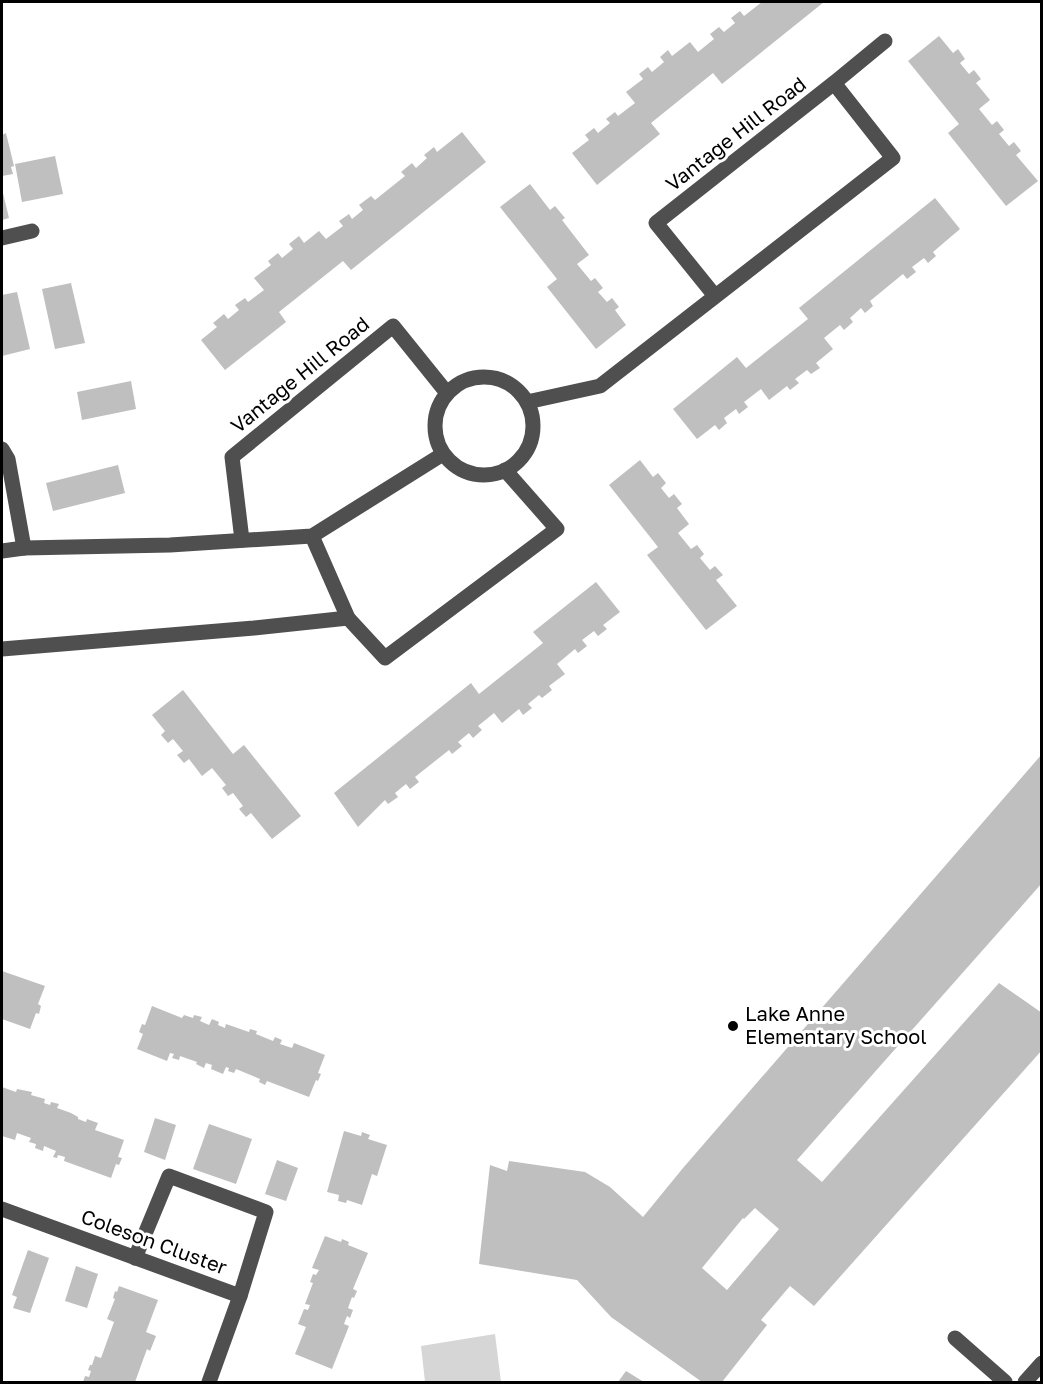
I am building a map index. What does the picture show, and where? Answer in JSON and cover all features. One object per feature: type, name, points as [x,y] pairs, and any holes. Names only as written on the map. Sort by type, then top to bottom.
[{"type":"street","points":[[834,84],[885,41]]},
{"type":"street","name":"Vantage Hill Road","points":[[527,402],[600,386],[893,158],[834,84],[656,224],[715,296]]},
{"type":"street","points":[[2,238],[32,231]]},
{"type":"street","name":"Vantage Hill Road","points":[[242,540],[232,457],[393,326],[447,393]]},
{"type":"street","points":[[483,376],[500,379],[516,389],[527,402],[533,420],[531,441],[519,461],[505,470],[491,475],[474,474],[456,466],[443,454],[435,436],[434,420],[438,407],[447,393],[457,384],[483,376]]},
{"type":"street","points":[[2,449],[8,459],[24,548]]},
{"type":"street","points":[[2,551],[24,548],[170,545],[312,536],[443,454]]},
{"type":"street","points":[[312,536],[348,618],[385,658],[557,529],[505,470]]},
{"type":"street","points":[[2,649],[348,618]]},
{"type":"street","points":[[135,1258],[169,1176],[266,1212],[240,1296]]},
{"type":"street","name":"Coleson Cluster","points":[[2,1209],[240,1296],[210,1383]]},
{"type":"street","points":[[955,1338],[1005,1383]]},
{"type":"street","points":[[1024,1383],[1041,1363]]},
{"type":"shaded area","points":[[495,1334],[501,1382],[425,1382],[421,1346]]},
{"type":"building","points":[[762,2],[824,2],[722,84],[713,73],[651,123],[660,134],[597,185],[572,153],[589,140],[585,135],[594,128],[598,133],[610,123],[606,119],[615,112],[618,116],[635,103],[626,92],[643,79],[639,74],[648,67],[652,72],[664,62],[660,57],[668,50],[672,56],[690,42],[698,52],[714,39],[710,34],[719,27],[724,32],[735,23],[731,18],[740,11],[744,16]]},
{"type":"building","points":[[939,36],[953,53],[958,49],[965,59],[960,63],[969,74],[974,70],[981,79],[976,83],[990,100],[979,109],[992,125],[997,121],[1004,130],[999,134],[1009,146],[1014,142],[1021,151],[1016,155],[1038,181],[1006,206],[948,133],[959,124],[908,61]]},
{"type":"building","points":[[462,132],[486,162],[351,270],[343,261],[279,312],[286,322],[225,370],[201,340],[217,327],[213,323],[224,314],[228,319],[239,310],[235,305],[245,298],[248,302],[264,290],[254,278],[271,265],[268,261],[278,253],[282,258],[293,249],[289,244],[299,236],[304,243],[319,231],[326,239],[343,226],[339,221],[349,214],[352,219],[363,210],[359,205],[371,196],[375,200],[405,176],[401,172],[412,163],[416,168],[427,158],[424,155],[434,147],[437,152]]},
{"type":"building","points":[[6,133],[14,166],[11,167],[13,174],[2,176],[2,135]]},
{"type":"building","points":[[55,156],[63,194],[22,202],[15,164]]},
{"type":"building","points":[[530,184],[550,210],[555,206],[565,218],[562,220],[589,255],[577,264],[591,281],[595,278],[603,288],[598,292],[607,302],[612,298],[619,307],[615,310],[626,325],[596,349],[547,287],[557,279],[500,207]]},
{"type":"building","points":[[2,189],[9,218],[2,220]]},
{"type":"building","points":[[935,198],[960,229],[933,252],[936,256],[928,263],[924,258],[912,267],[916,272],[907,279],[903,274],[870,301],[873,306],[865,313],[861,308],[850,318],[853,322],[844,330],[840,325],[824,338],[833,349],[816,363],[820,368],[811,374],[807,370],[795,379],[799,383],[790,390],[787,386],[769,400],[761,389],[744,402],[748,407],[739,414],[736,409],[724,418],[727,423],[719,430],[715,425],[697,439],[673,409],[737,357],[746,368],[808,319],[799,308]]},
{"type":"building","points":[[71,283],[85,343],[55,349],[42,289]]},
{"type":"building","points":[[17,292],[30,349],[2,356],[2,295]]},
{"type":"building","points":[[131,381],[136,409],[82,420],[77,392]]},
{"type":"building","points":[[640,460],[653,477],[658,473],[666,483],[661,488],[669,498],[674,494],[682,504],[677,508],[689,524],[678,533],[691,549],[697,545],[704,554],[700,558],[710,570],[715,566],[723,575],[716,580],[737,606],[706,630],[647,555],[658,547],[609,485]]},
{"type":"building","points":[[118,465],[125,493],[53,511],[46,483]]},
{"type":"building","points":[[596,582],[620,612],[603,625],[607,629],[598,636],[594,631],[582,640],[587,646],[578,653],[575,649],[557,664],[565,674],[549,686],[552,690],[542,698],[539,695],[528,704],[532,708],[523,715],[519,709],[502,723],[494,713],[478,726],[482,730],[473,738],[469,733],[458,742],[462,746],[452,754],[449,750],[415,777],[419,782],[410,789],[406,784],[395,793],[398,797],[388,804],[385,800],[358,827],[334,793],[471,683],[479,694],[543,643],[533,632]]},
{"type":"building","points":[[183,690],[233,754],[244,745],[301,816],[272,839],[251,813],[246,817],[239,809],[243,806],[233,793],[228,796],[222,788],[226,785],[212,768],[202,776],[189,759],[184,763],[177,755],[183,751],[173,739],[168,743],[161,735],[165,731],[152,715]]},
{"type":"building","points":[[1042,754],[1042,883],[797,1160],[822,1182],[999,983],[1042,1013],[1042,1050],[814,1306],[790,1286],[761,1320],[767,1325],[722,1382],[702,1382],[611,1317],[577,1280],[479,1264],[490,1165],[507,1171],[509,1161],[585,1172],[610,1187],[643,1217]],"holes":[[[755,1208],[779,1229],[727,1290],[702,1268],[743,1218]]]},
{"type":"building","points":[[2,971],[45,986],[38,1004],[41,1006],[39,1014],[36,1013],[30,1029],[2,1019]]},
{"type":"building","points":[[152,1006],[182,1018],[184,1015],[193,1018],[194,1015],[202,1017],[200,1021],[209,1025],[212,1019],[225,1028],[226,1024],[249,1032],[250,1029],[273,1041],[275,1037],[282,1040],[280,1044],[292,1048],[294,1043],[325,1055],[318,1073],[321,1074],[309,1097],[267,1081],[265,1085],[259,1082],[260,1079],[236,1069],[234,1073],[228,1071],[229,1068],[226,1067],[223,1074],[211,1069],[212,1065],[206,1063],[204,1068],[196,1064],[197,1062],[180,1056],[179,1060],[172,1058],[174,1054],[170,1053],[167,1061],[137,1049],[143,1034],[139,1032],[142,1024],[145,1025]]},
{"type":"building","points":[[2,1087],[16,1092],[17,1089],[32,1092],[31,1095],[45,1099],[44,1103],[59,1104],[57,1108],[71,1113],[78,1119],[98,1123],[95,1130],[124,1140],[118,1157],[122,1158],[119,1165],[116,1164],[111,1178],[64,1161],[65,1157],[58,1155],[57,1158],[53,1157],[56,1151],[44,1146],[43,1151],[35,1148],[36,1144],[29,1142],[31,1138],[17,1133],[15,1140],[2,1136]]},
{"type":"building","points":[[155,1118],[176,1125],[165,1160],[144,1152]]},
{"type":"building","points":[[209,1124],[252,1139],[236,1184],[193,1169]]},
{"type":"building","points":[[344,1131],[361,1136],[362,1132],[370,1135],[368,1139],[387,1145],[377,1176],[372,1174],[362,1205],[347,1200],[346,1203],[338,1201],[339,1195],[327,1192]]},
{"type":"building","points":[[277,1160],[298,1168],[286,1201],[265,1194]]},
{"type":"building","points":[[325,1236],[341,1242],[342,1239],[349,1242],[348,1245],[368,1253],[353,1289],[357,1291],[348,1308],[353,1310],[350,1318],[347,1316],[344,1324],[349,1326],[332,1369],[295,1354],[306,1327],[298,1324],[304,1309],[308,1310],[310,1305],[305,1304],[313,1283],[310,1282],[313,1274],[316,1275],[319,1270],[312,1268]]},
{"type":"building","points":[[28,1250],[49,1258],[30,1313],[13,1308],[17,1297],[12,1295]]},
{"type":"building","points":[[76,1266],[98,1274],[87,1308],[65,1301]]},
{"type":"building","points":[[119,1286],[158,1300],[146,1332],[156,1336],[150,1351],[147,1349],[135,1382],[83,1382],[85,1376],[89,1377],[91,1371],[88,1370],[95,1356],[101,1358],[114,1322],[107,1319],[115,1299],[113,1298],[115,1291],[117,1292]]},
{"type":"building","points":[[626,1371],[644,1382],[618,1382]]},
{"type":"place","name":"Lake Anne Elementary School","points":[[733,1026]]}]
